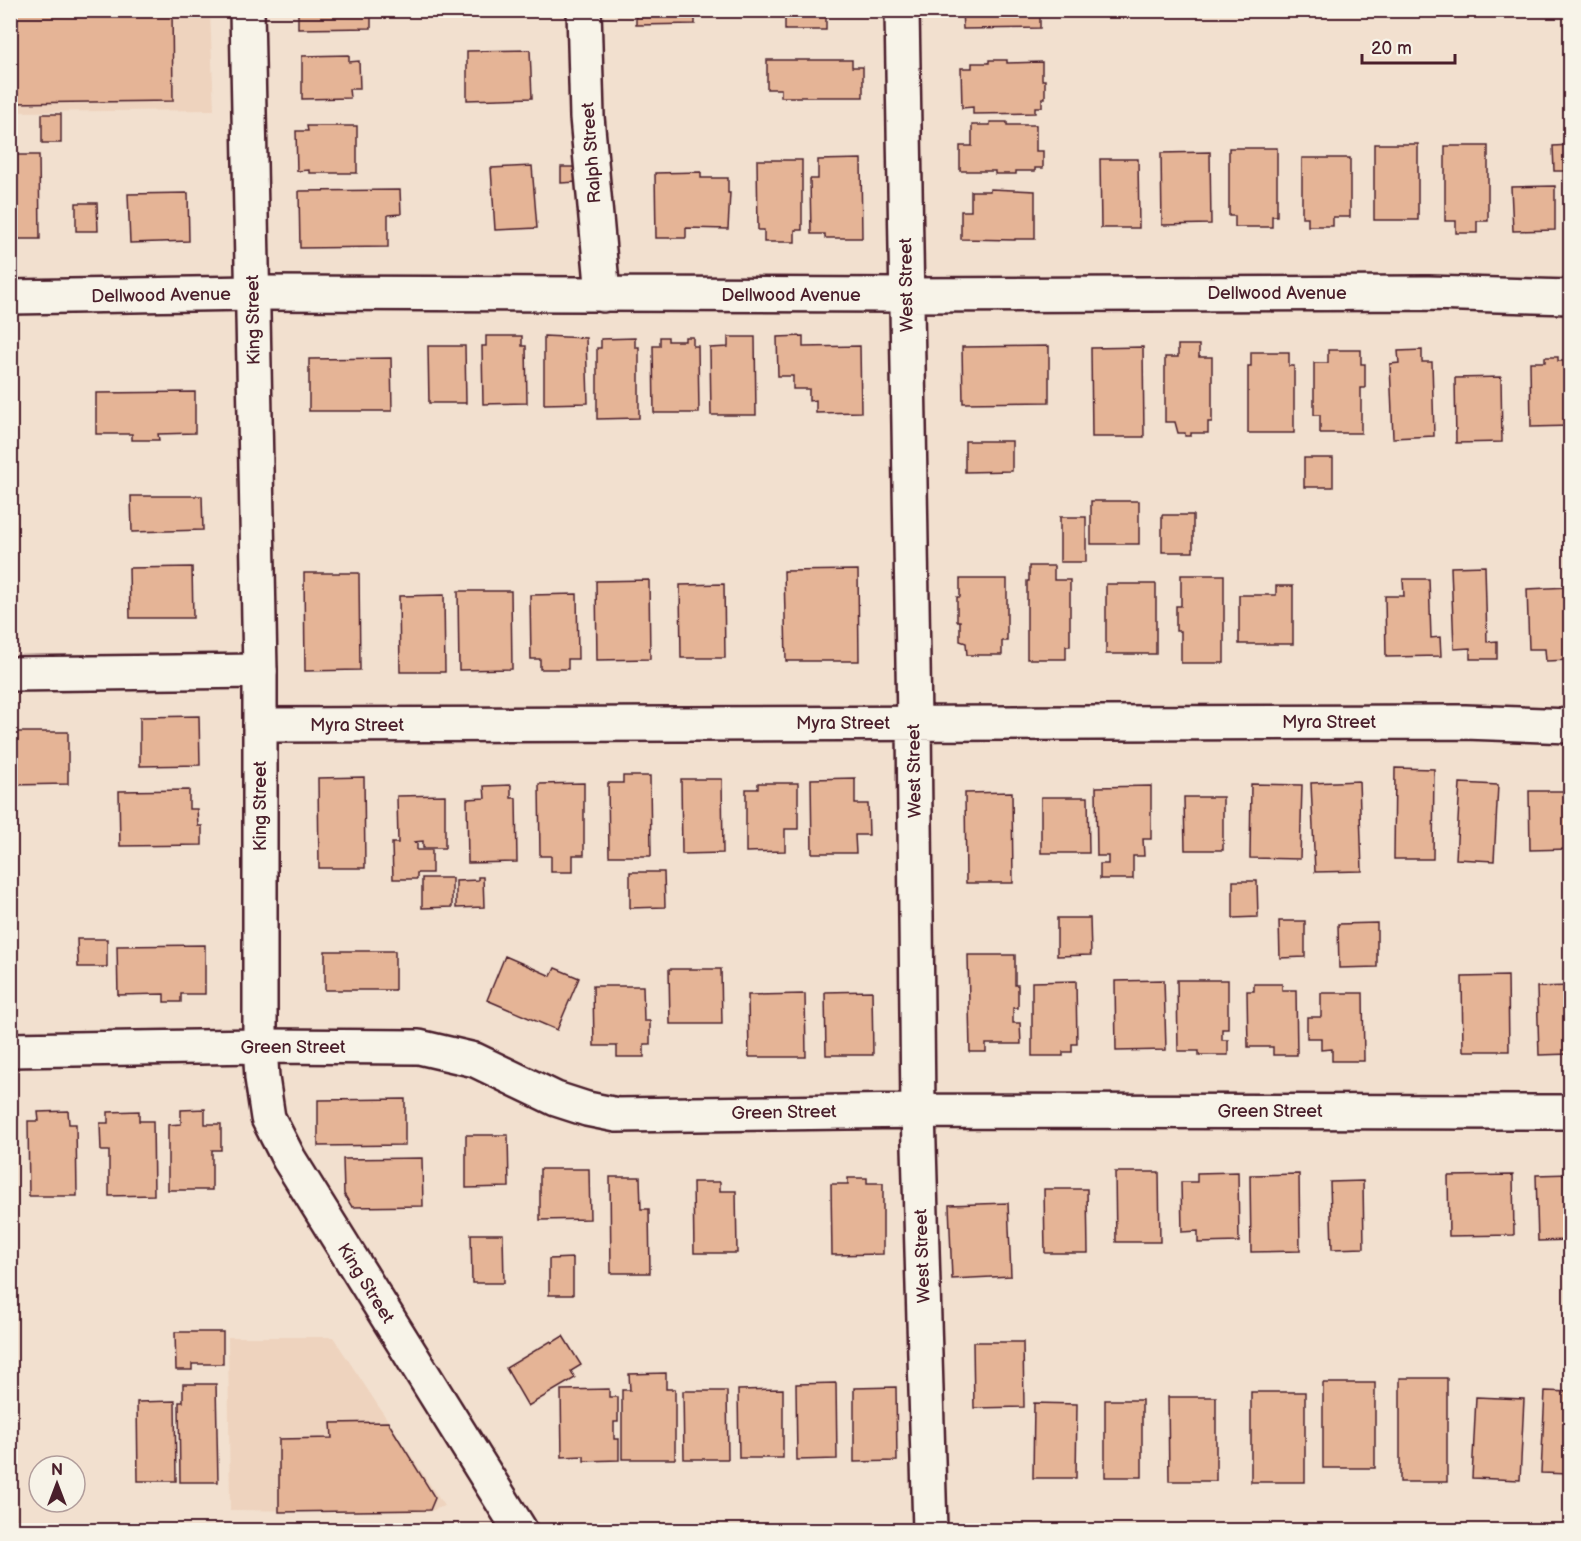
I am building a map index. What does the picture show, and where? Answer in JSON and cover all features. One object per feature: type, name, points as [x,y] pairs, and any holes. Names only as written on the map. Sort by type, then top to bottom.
[{"type":"street","name":"King Street","points":[[248,10],[260,671],[260,1046],[261,1078],[268,1118],[289,1159],[520,1530]]},
{"type":"street","name":"Ralph Street","points":[[584,10],[587,117],[603,295]]},
{"type":"street","name":"West Street","points":[[902,10],[918,1110],[930,1530]]},
{"type":"street","name":"Dellwood Avenue","points":[[10,297],[253,293],[603,295],[1428,293],[1570,297]]},
{"type":"street","points":[[10,674],[260,671]]},
{"type":"street","name":"Myra Street","points":[[260,725],[1465,722],[1570,726]]},
{"type":"street","name":"Green Street","points":[[10,1050],[260,1046],[419,1047],[475,1060],[556,1099],[587,1109],[617,1115],[918,1110],[1570,1112]]},
{"type":"shaded area","points":[[10,11],[210,11],[214,110],[11,112]]},
{"type":"shaded area","points":[[228,1337],[333,1337],[444,1506],[428,1512],[230,1510]]},
{"type":"building","points":[[10,10],[172,10],[173,101],[10,103]]},
{"type":"building","points":[[298,10],[371,10],[371,28],[298,29]]},
{"type":"building","points":[[636,10],[695,10],[695,24],[636,25]]},
{"type":"building","points":[[785,10],[826,10],[826,30],[785,30]]},
{"type":"building","points":[[962,10],[1040,10],[1040,28],[963,29]]},
{"type":"building","points":[[530,50],[532,98],[467,100],[467,51]]},
{"type":"building","points":[[349,55],[349,62],[359,61],[360,89],[349,89],[350,98],[302,99],[302,56]]},
{"type":"building","points":[[767,60],[852,60],[852,67],[863,67],[863,97],[781,97],[781,89],[767,89]]},
{"type":"building","points":[[989,60],[1007,60],[1007,63],[1042,62],[1045,98],[1042,98],[1042,107],[1035,107],[1035,113],[973,114],[973,107],[962,108],[961,68],[972,68],[972,63],[989,63]]},
{"type":"building","points":[[42,114],[61,114],[61,143],[42,143]]},
{"type":"building","points":[[990,122],[1007,122],[1007,125],[1036,125],[1036,151],[1043,151],[1043,168],[1035,168],[1035,171],[1016,171],[1016,174],[995,174],[995,171],[960,171],[960,146],[972,146],[972,125],[990,125]]},
{"type":"building","points":[[307,126],[357,126],[357,173],[297,171],[296,131],[308,131]]},
{"type":"building","points":[[1374,144],[1418,144],[1418,220],[1374,220]]},
{"type":"building","points":[[1570,145],[1570,171],[1554,171],[1553,146]]},
{"type":"building","points":[[1445,146],[1488,146],[1488,221],[1477,221],[1477,233],[1456,233],[1456,221],[1445,221]]},
{"type":"building","points":[[1229,148],[1277,148],[1277,216],[1272,216],[1272,227],[1235,227],[1235,216],[1229,216]]},
{"type":"building","points":[[1210,152],[1211,224],[1162,225],[1161,153]]},
{"type":"building","points":[[10,155],[39,155],[40,239],[10,239]]},
{"type":"building","points":[[1302,158],[1350,158],[1350,217],[1333,217],[1333,226],[1308,226],[1308,217],[1302,217]]},
{"type":"building","points":[[861,159],[862,238],[825,238],[825,234],[811,234],[810,179],[818,179],[818,160]]},
{"type":"building","points":[[1100,159],[1138,159],[1139,228],[1101,228]]},
{"type":"building","points":[[757,160],[802,160],[802,230],[795,230],[795,242],[764,242],[764,230],[758,230]]},
{"type":"building","points":[[532,166],[537,228],[495,230],[491,168]]},
{"type":"building","points":[[561,167],[577,167],[577,182],[561,183]]},
{"type":"building","points":[[701,172],[701,178],[728,178],[728,193],[730,193],[728,229],[686,228],[686,238],[656,238],[655,173]]},
{"type":"building","points":[[1555,186],[1555,230],[1513,231],[1511,187]]},
{"type":"building","points":[[990,189],[1035,191],[1035,239],[961,239],[961,211],[971,211],[971,191],[990,191]]},
{"type":"building","points":[[400,190],[401,214],[388,215],[388,247],[300,248],[299,191]]},
{"type":"building","points":[[188,193],[189,241],[130,243],[128,194]]},
{"type":"building","points":[[76,203],[97,203],[98,231],[76,231]]},
{"type":"building","points":[[486,336],[522,336],[522,346],[526,346],[527,403],[483,404],[482,346],[486,346]]},
{"type":"building","points":[[544,336],[586,338],[588,403],[544,404]]},
{"type":"building","points":[[803,336],[803,347],[860,346],[861,412],[816,413],[816,400],[809,401],[809,389],[793,389],[793,376],[778,376],[777,337]]},
{"type":"building","points":[[660,337],[668,337],[668,341],[685,341],[685,337],[693,337],[693,346],[698,346],[699,413],[654,413],[653,346],[660,346]]},
{"type":"building","points":[[728,337],[755,337],[756,415],[711,415],[710,348],[728,347]]},
{"type":"building","points":[[635,338],[635,347],[639,347],[639,418],[597,419],[597,348],[601,348],[601,339]]},
{"type":"building","points":[[1178,345],[1199,345],[1199,357],[1212,357],[1212,422],[1208,422],[1208,433],[1191,433],[1191,436],[1185,436],[1185,433],[1178,433],[1175,422],[1165,422],[1165,357],[1178,357]]},
{"type":"building","points":[[428,346],[465,346],[466,403],[429,403]]},
{"type":"building","points":[[1049,346],[1049,402],[963,403],[962,347]]},
{"type":"building","points":[[1143,347],[1144,437],[1092,437],[1091,348]]},
{"type":"building","points":[[1328,350],[1361,350],[1361,364],[1365,364],[1365,388],[1361,388],[1361,433],[1320,433],[1320,415],[1314,415],[1314,363],[1328,363]]},
{"type":"building","points":[[1422,350],[1422,362],[1432,362],[1434,436],[1393,438],[1390,364],[1399,363],[1398,351]]},
{"type":"building","points":[[1251,352],[1289,352],[1289,366],[1294,366],[1294,433],[1248,433],[1248,366],[1251,366]]},
{"type":"building","points":[[1545,357],[1558,357],[1558,361],[1570,361],[1570,426],[1531,427],[1530,362],[1545,362]]},
{"type":"building","points":[[391,358],[392,411],[309,411],[309,359]]},
{"type":"building","points":[[1501,377],[1502,442],[1456,443],[1455,378]]},
{"type":"building","points":[[195,392],[195,433],[158,434],[159,440],[132,440],[132,434],[96,434],[96,393]]},
{"type":"building","points":[[965,441],[1012,441],[1012,471],[965,472]]},
{"type":"building","points":[[1304,458],[1333,458],[1333,487],[1304,487]]},
{"type":"building","points":[[131,496],[202,496],[203,530],[132,532]]},
{"type":"building","points":[[1091,501],[1139,501],[1139,544],[1091,544]]},
{"type":"building","points":[[1162,515],[1193,515],[1193,552],[1162,552]]},
{"type":"building","points":[[1060,517],[1086,517],[1086,562],[1060,562]]},
{"type":"building","points":[[1029,566],[1054,566],[1054,580],[1070,580],[1070,646],[1066,646],[1066,659],[1027,659]]},
{"type":"building","points":[[1485,566],[1487,642],[1497,641],[1497,659],[1470,659],[1470,648],[1454,649],[1451,567]]},
{"type":"building","points":[[192,567],[193,618],[130,618],[129,568]]},
{"type":"building","points":[[858,570],[859,661],[786,661],[784,571]]},
{"type":"building","points":[[304,573],[359,573],[360,670],[305,671]]},
{"type":"building","points":[[1181,575],[1224,575],[1224,663],[1181,663],[1181,631],[1176,631],[1176,606],[1181,606]]},
{"type":"building","points":[[960,579],[1007,579],[1007,641],[1002,641],[1002,655],[967,655],[966,643],[960,641],[960,621],[957,621]]},
{"type":"building","points":[[1403,579],[1429,579],[1431,638],[1440,637],[1441,656],[1386,657],[1385,596],[1404,596]]},
{"type":"building","points":[[649,580],[650,659],[597,660],[596,581]]},
{"type":"building","points":[[724,584],[725,658],[681,658],[680,585]]},
{"type":"building","points":[[1106,584],[1156,584],[1156,654],[1106,654]]},
{"type":"building","points":[[1276,586],[1293,586],[1293,644],[1239,644],[1239,595],[1276,595]]},
{"type":"building","points":[[1570,587],[1570,660],[1546,661],[1545,649],[1529,649],[1527,589]]},
{"type":"building","points":[[458,591],[511,591],[512,669],[459,670]]},
{"type":"building","points":[[577,594],[578,659],[568,659],[568,669],[540,669],[540,659],[531,659],[530,595]]},
{"type":"building","points":[[444,595],[445,672],[400,672],[399,596]]},
{"type":"building","points":[[199,716],[200,765],[140,766],[140,717]]},
{"type":"building","points":[[10,732],[68,732],[68,784],[10,785]]},
{"type":"building","points":[[1395,768],[1434,769],[1433,859],[1394,859]]},
{"type":"building","points":[[623,776],[650,776],[651,856],[609,856],[608,783],[623,783]]},
{"type":"building","points":[[364,777],[365,868],[319,868],[318,778]]},
{"type":"building","points":[[855,778],[855,804],[868,804],[869,835],[855,835],[856,853],[812,853],[811,779]]},
{"type":"building","points":[[681,779],[722,779],[723,853],[682,854]]},
{"type":"building","points":[[1359,781],[1362,871],[1315,872],[1311,783]]},
{"type":"building","points":[[584,783],[584,855],[573,855],[573,872],[551,872],[551,856],[540,856],[539,784]]},
{"type":"building","points":[[758,783],[798,783],[798,829],[785,829],[785,851],[746,852],[746,789],[758,789]]},
{"type":"building","points":[[1460,783],[1498,785],[1494,861],[1456,859]]},
{"type":"building","points":[[1251,784],[1302,785],[1300,859],[1250,858]]},
{"type":"building","points":[[511,785],[511,798],[516,798],[517,862],[468,863],[467,799],[485,798],[484,786]]},
{"type":"building","points":[[1151,786],[1151,839],[1143,839],[1144,856],[1133,856],[1133,879],[1100,879],[1100,864],[1108,864],[1108,856],[1097,856],[1096,787]]},
{"type":"building","points":[[189,790],[189,809],[197,809],[198,826],[202,826],[202,845],[120,846],[119,791]]},
{"type":"building","points":[[1529,791],[1570,791],[1570,849],[1530,850]]},
{"type":"building","points":[[1012,792],[1013,883],[966,883],[965,793]]},
{"type":"building","points":[[445,795],[445,848],[423,848],[423,841],[413,842],[417,843],[417,850],[432,850],[432,873],[417,873],[417,879],[393,879],[392,843],[398,843],[397,796]]},
{"type":"building","points":[[1041,797],[1088,797],[1089,853],[1041,853]]},
{"type":"building","points":[[1184,797],[1223,797],[1223,850],[1185,850]]},
{"type":"building","points":[[630,872],[664,872],[665,907],[630,908]]},
{"type":"building","points":[[478,877],[483,877],[484,907],[456,908],[456,881],[478,880]]},
{"type":"building","points":[[422,878],[452,878],[452,907],[422,908]]},
{"type":"building","points":[[1233,881],[1257,881],[1258,917],[1233,918]]},
{"type":"building","points":[[1057,918],[1090,918],[1091,955],[1057,956]]},
{"type":"building","points":[[1279,921],[1305,921],[1305,957],[1280,958]]},
{"type":"building","points":[[1377,923],[1377,967],[1339,968],[1338,924]]},
{"type":"building","points":[[77,939],[107,939],[107,967],[78,967]]},
{"type":"building","points":[[205,945],[205,994],[181,994],[181,1002],[164,1002],[164,994],[118,995],[117,946]]},
{"type":"building","points":[[325,951],[395,951],[395,990],[325,990]]},
{"type":"building","points":[[968,955],[1015,955],[1018,1008],[1013,1008],[1013,1023],[1020,1023],[1021,1044],[986,1044],[986,1052],[970,1052]]},
{"type":"building","points":[[505,956],[551,976],[555,968],[579,978],[557,1030],[487,1000]]},
{"type":"building","points":[[669,969],[721,969],[722,1024],[670,1024]]},
{"type":"building","points":[[1508,976],[1509,1051],[1463,1051],[1462,977]]},
{"type":"building","points":[[1164,980],[1166,1050],[1116,1051],[1115,981]]},
{"type":"building","points":[[1177,980],[1228,980],[1228,1029],[1222,1029],[1222,1040],[1228,1040],[1228,1055],[1199,1055],[1199,1051],[1178,1051]]},
{"type":"building","points":[[1076,981],[1077,1044],[1072,1044],[1072,1052],[1063,1052],[1063,1056],[1032,1056],[1032,982]]},
{"type":"building","points":[[1254,984],[1282,984],[1282,990],[1296,990],[1297,1055],[1273,1055],[1273,1047],[1248,1047],[1247,991],[1254,991]]},
{"type":"building","points":[[593,986],[643,986],[644,1021],[650,1021],[650,1044],[644,1044],[644,1057],[617,1057],[617,1046],[594,1046]]},
{"type":"building","points":[[1570,986],[1570,1054],[1539,1055],[1537,987]]},
{"type":"building","points":[[872,991],[873,1055],[826,1055],[825,992]]},
{"type":"building","points":[[1321,993],[1363,993],[1364,1061],[1332,1061],[1332,1049],[1321,1050],[1321,1038],[1307,1038],[1307,1017],[1321,1017]]},
{"type":"building","points":[[805,994],[806,1057],[749,1057],[748,995]]},
{"type":"building","points":[[405,1099],[405,1145],[318,1146],[318,1100]]},
{"type":"building","points":[[205,1109],[205,1124],[221,1124],[221,1150],[212,1150],[212,1190],[168,1190],[168,1125],[181,1124],[181,1110]]},
{"type":"building","points":[[68,1111],[69,1124],[76,1124],[77,1196],[29,1196],[28,1121],[39,1121],[38,1112]]},
{"type":"building","points":[[139,1111],[139,1121],[153,1121],[154,1195],[109,1196],[109,1151],[101,1151],[100,1123],[108,1123],[108,1112]]},
{"type":"building","points":[[466,1135],[508,1135],[509,1187],[466,1188]]},
{"type":"building","points":[[422,1158],[423,1206],[352,1207],[344,1194],[343,1159]]},
{"type":"building","points":[[540,1169],[589,1169],[590,1219],[540,1220]]},
{"type":"building","points":[[1115,1172],[1159,1172],[1160,1242],[1116,1242]]},
{"type":"building","points":[[1238,1172],[1239,1242],[1198,1243],[1198,1231],[1182,1232],[1181,1182],[1197,1182],[1197,1173]]},
{"type":"building","points":[[1299,1174],[1300,1251],[1251,1252],[1250,1175]]},
{"type":"building","points":[[1570,1174],[1570,1240],[1538,1241],[1536,1175]]},
{"type":"building","points":[[1513,1175],[1514,1235],[1449,1236],[1448,1176]]},
{"type":"building","points":[[610,1177],[640,1177],[641,1209],[649,1209],[650,1273],[611,1273]]},
{"type":"building","points":[[848,1178],[867,1178],[867,1183],[883,1183],[883,1254],[832,1255],[831,1184],[848,1184]]},
{"type":"building","points":[[1363,1181],[1364,1248],[1332,1249],[1330,1182]]},
{"type":"building","points":[[693,1182],[720,1182],[720,1191],[736,1191],[737,1253],[694,1253]]},
{"type":"building","points":[[1044,1189],[1087,1189],[1088,1253],[1045,1253]]},
{"type":"building","points":[[1008,1203],[1011,1276],[952,1279],[949,1205]]},
{"type":"building","points":[[471,1234],[503,1234],[504,1283],[472,1283]]},
{"type":"building","points":[[573,1258],[573,1295],[549,1295],[549,1259]]},
{"type":"building","points":[[175,1332],[223,1332],[223,1364],[192,1364],[192,1370],[176,1370]]},
{"type":"building","points":[[563,1336],[581,1365],[571,1371],[575,1378],[528,1406],[506,1368]]},
{"type":"building","points":[[973,1342],[1023,1342],[1024,1407],[974,1408]]},
{"type":"building","points":[[666,1373],[666,1389],[675,1389],[675,1459],[622,1459],[622,1390],[630,1390],[629,1374]]},
{"type":"building","points":[[1400,1378],[1447,1378],[1447,1482],[1400,1482]]},
{"type":"building","points":[[836,1383],[837,1459],[797,1460],[796,1384]]},
{"type":"building","points":[[1323,1383],[1375,1383],[1375,1468],[1323,1468]]},
{"type":"building","points":[[183,1384],[216,1384],[218,1482],[180,1482],[179,1402],[183,1402]]},
{"type":"building","points":[[896,1387],[897,1461],[854,1462],[854,1388]]},
{"type":"building","points":[[609,1389],[609,1397],[618,1397],[618,1422],[614,1422],[614,1439],[619,1439],[619,1460],[584,1461],[584,1456],[562,1457],[561,1390]]},
{"type":"building","points":[[783,1389],[783,1458],[739,1458],[738,1390]]},
{"type":"building","points":[[683,1391],[727,1391],[728,1459],[684,1459]]},
{"type":"building","points":[[1545,1391],[1570,1392],[1570,1474],[1541,1473]]},
{"type":"building","points":[[1251,1392],[1305,1392],[1305,1482],[1251,1482]]},
{"type":"building","points":[[1168,1397],[1216,1397],[1216,1481],[1169,1481]]},
{"type":"building","points":[[1476,1397],[1524,1399],[1520,1480],[1472,1478]]},
{"type":"building","points":[[1105,1400],[1142,1400],[1142,1477],[1105,1477]]},
{"type":"building","points":[[175,1401],[176,1481],[138,1481],[137,1402]]},
{"type":"building","points":[[1034,1403],[1077,1404],[1076,1478],[1033,1478]]},
{"type":"building","points":[[388,1422],[435,1498],[430,1510],[279,1512],[279,1439],[332,1438],[331,1423]]}]
